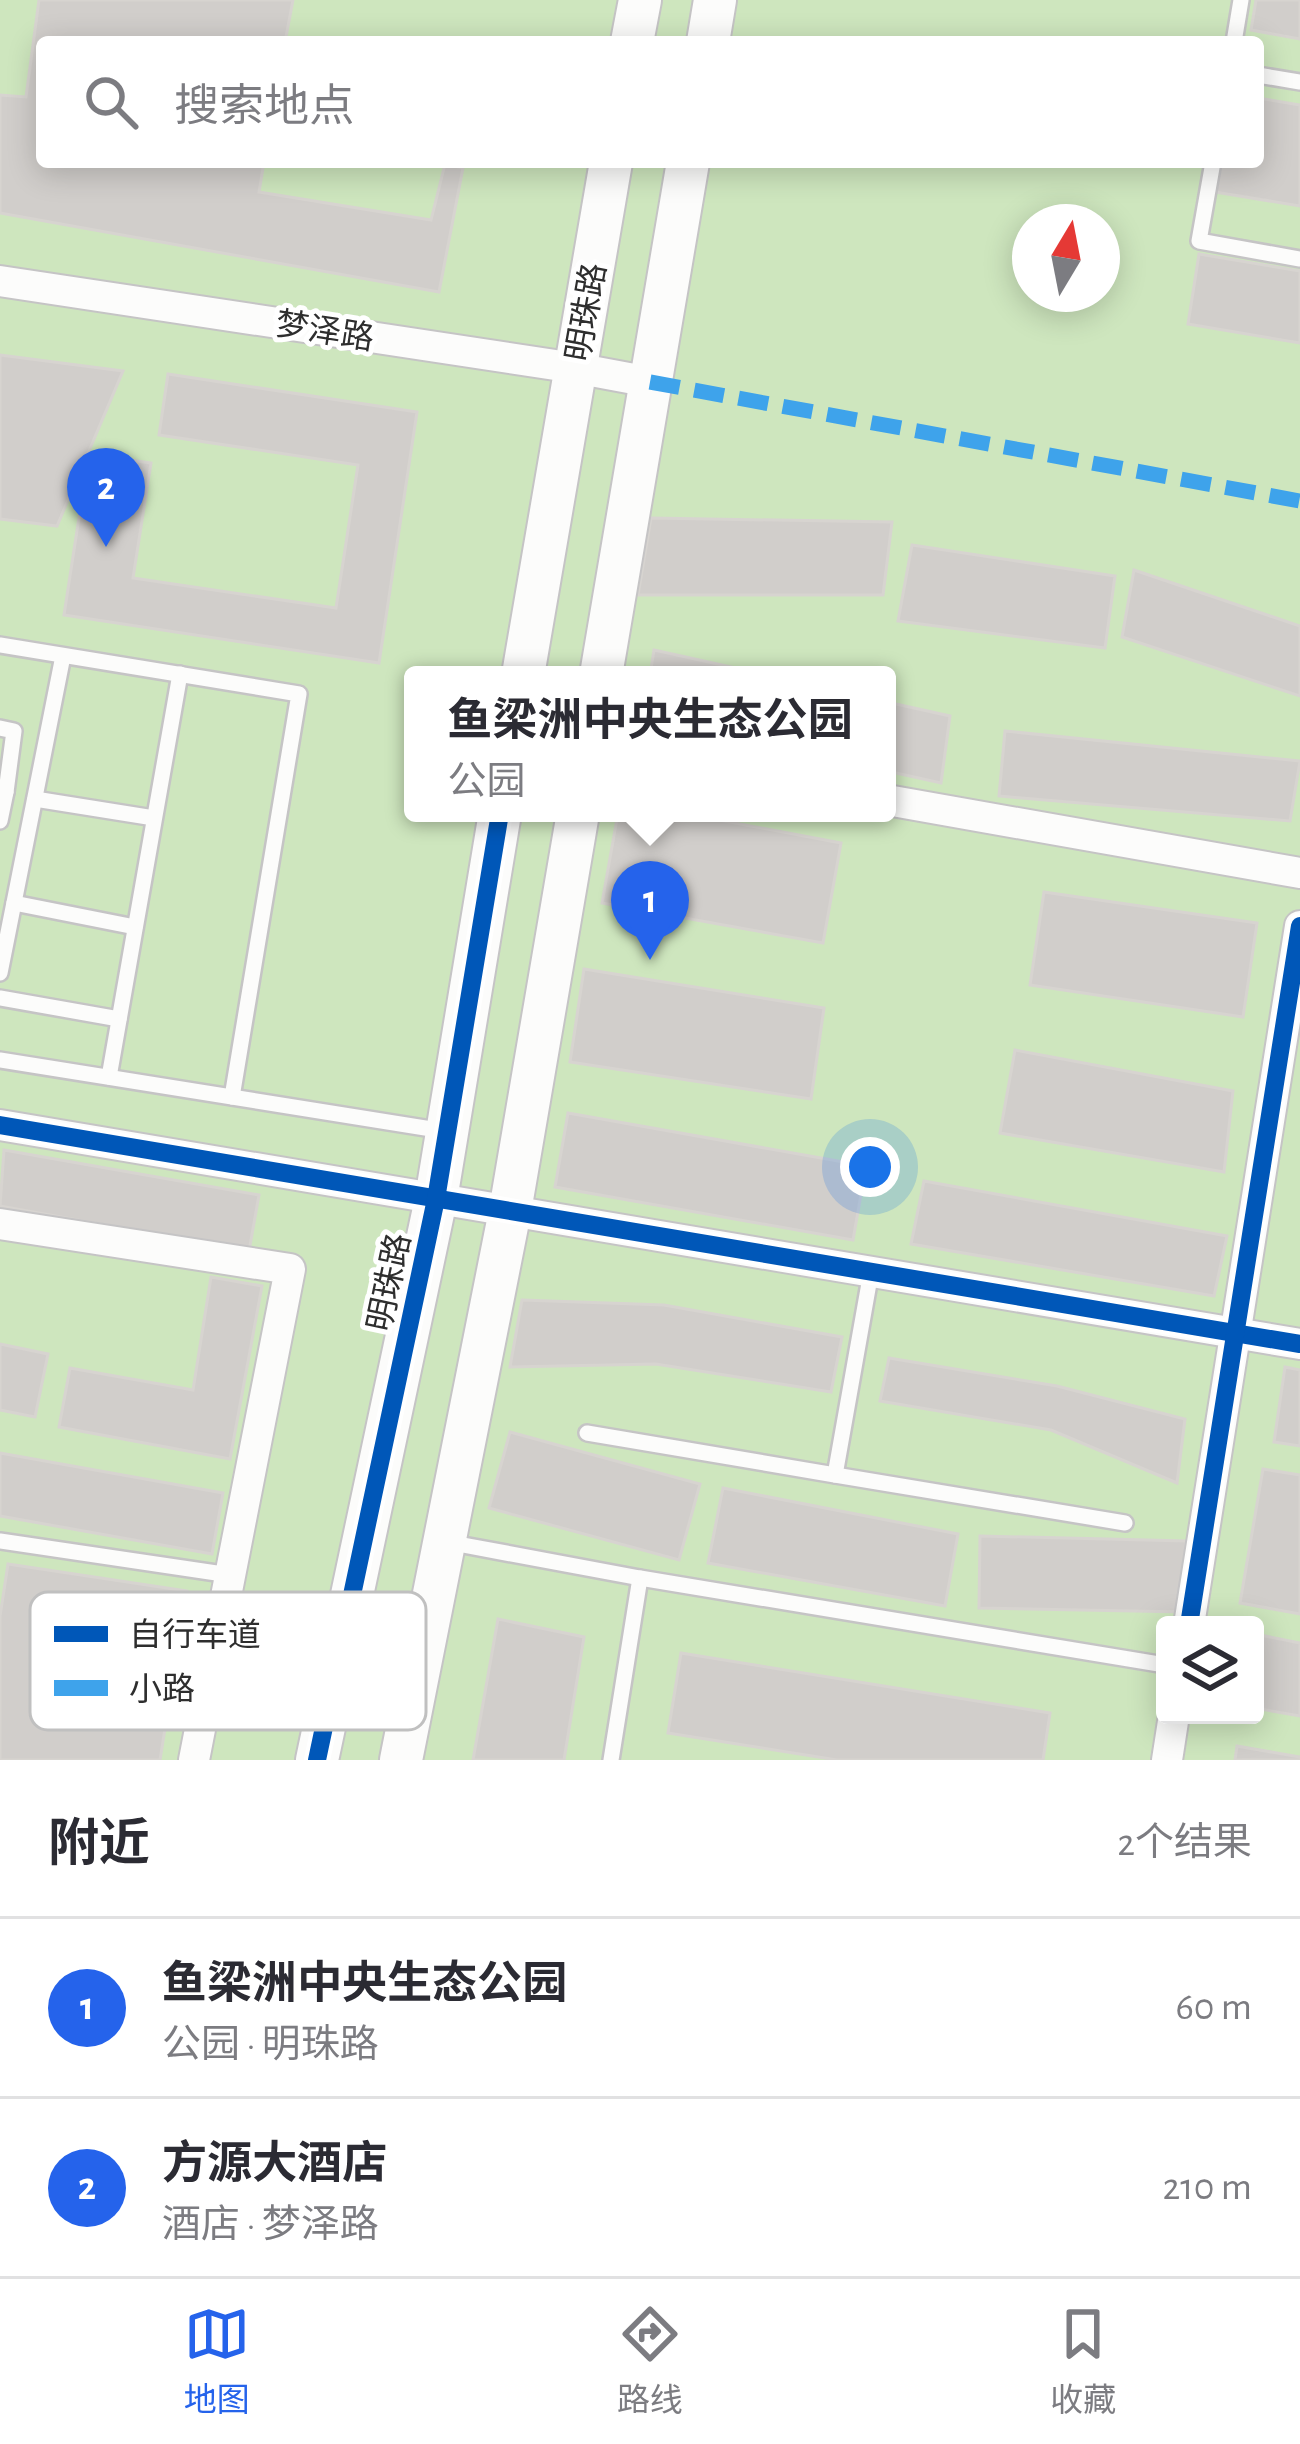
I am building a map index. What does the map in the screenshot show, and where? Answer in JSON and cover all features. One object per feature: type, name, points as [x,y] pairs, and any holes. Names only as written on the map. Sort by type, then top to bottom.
[{"type":"street","points":[[633,36],[640,0]]},
{"type":"street","points":[[709,36],[715,0]]},
{"type":"street","name":"明珠路","points":[[525,666],[610,168]]},
{"type":"street","points":[[603,666],[687,168]]},
{"type":"street","name":"梦泽路","points":[[0,281],[650,382]]},
{"type":"street","points":[[896,802],[1300,873]]},
{"type":"street","name":"明珠路","points":[[353,1592],[436,1199],[499,822]]},
{"type":"street","points":[[426,1633],[511,1211],[576,822]]},
{"type":"street","points":[[1190,1616],[1300,926]]},
{"type":"street","points":[[0,1125],[1300,1344]]},
{"type":"street","points":[[0,1224],[290,1269],[227,1592]]},
{"type":"street","points":[[1167,1760],[1173,1724]]},
{"type":"street","points":[[194,1760],[200,1730]]},
{"type":"street","name":"明珠路","points":[[317,1760],[323,1730]]},
{"type":"street","points":[[401,1760],[407,1730]]},
{"type":"lane","points":[[1235,36],[1241,0]]},
{"type":"lane","points":[[1264,76],[1300,82]]},
{"type":"lane","points":[[1212,168],[1198,241],[1300,259]]},
{"type":"lane","points":[[0,646],[299,694],[232,1097]]},
{"type":"lane","points":[[0,973],[64,656]]},
{"type":"lane","points":[[109,1077],[180,674]]},
{"type":"lane","points":[[0,728],[14,731],[0,821]]},
{"type":"lane","points":[[34,800],[154,818]]},
{"type":"lane","points":[[14,903],[135,927]]},
{"type":"lane","points":[[0,998],[119,1019]]},
{"type":"lane","points":[[0,1060],[447,1132]]},
{"type":"lane","points":[[835,1475],[871,1272]]},
{"type":"lane","points":[[587,1433],[1125,1523]]},
{"type":"lane","points":[[0,1541],[230,1575]]},
{"type":"lane","points":[[444,1541],[1156,1664]]},
{"type":"lane","points":[[611,1760],[640,1578]]},
{"type":"green space","points":[[0,0],[1300,0],[1300,1760],[0,1760]]},
{"type":"building","points":[[39,0],[293,0],[286,36],[36,36],[36,168],[263,168],[259,192],[431,220],[444,168],[463,168],[439,292],[0,213],[0,95],[26,97]]},
{"type":"building","points":[[1256,0],[1300,0],[1300,39],[1251,30]]},
{"type":"building","points":[[1264,99],[1300,105],[1300,206],[1215,192],[1219,168],[1264,168]]},
{"type":"building","points":[[1199,254],[1300,271],[1300,343],[1188,324]]},
{"type":"building","points":[[0,355],[123,371],[57,526],[0,519]]},
{"type":"building","points":[[168,374],[417,412],[379,663],[64,615],[80,511],[114,517],[123,459],[151,463],[133,578],[336,608],[358,465],[159,435]]},
{"type":"building","points":[[651,518],[892,522],[883,595],[638,595]]},
{"type":"building","points":[[912,545],[1115,576],[1105,648],[898,621]]},
{"type":"building","points":[[1134,570],[1300,626],[1300,696],[1122,637]]},
{"type":"building","points":[[654,650],[726,666],[651,666]]},
{"type":"building","points":[[896,704],[950,716],[941,783],[896,773]]},
{"type":"building","points":[[1005,731],[1300,761],[1290,821],[999,796]]},
{"type":"building","points":[[616,822],[730,822],[841,843],[823,943],[602,903]]},
{"type":"building","points":[[1044,892],[1257,923],[1243,1017],[1030,985]]},
{"type":"building","points":[[584,969],[824,1008],[811,1099],[570,1062]]},
{"type":"building","points":[[1015,1050],[1233,1091],[1224,1172],[1000,1133]]},
{"type":"building","points":[[568,1113],[866,1166],[853,1240],[555,1187]]},
{"type":"building","points":[[4,1150],[259,1195],[249,1251],[0,1206]]},
{"type":"building","points":[[924,1181],[1227,1236],[1214,1296],[911,1244]]},
{"type":"building","points":[[211,1277],[262,1286],[230,1459],[59,1427],[70,1368],[193,1390]]},
{"type":"building","points":[[522,1300],[664,1305],[842,1337],[831,1392],[656,1364],[510,1367]]},
{"type":"building","points":[[0,1344],[48,1354],[35,1417],[0,1410]]},
{"type":"building","points":[[889,1358],[1057,1386],[1185,1419],[1177,1483],[1051,1430],[880,1401]]},
{"type":"building","points":[[1285,1367],[1300,1370],[1300,1446],[1274,1442]]},
{"type":"building","points":[[510,1432],[700,1484],[679,1560],[489,1508]]},
{"type":"building","points":[[0,1453],[223,1493],[212,1554],[0,1516]]},
{"type":"building","points":[[1263,1469],[1300,1475],[1300,1614],[1240,1603]]},
{"type":"building","points":[[723,1488],[958,1534],[945,1606],[708,1563]]},
{"type":"building","points":[[980,1536],[1186,1541],[1185,1612],[979,1608]]},
{"type":"building","points":[[8,1564],[187,1591],[30,1592],[30,1730],[165,1730],[160,1760],[0,1760],[0,1616]]},
{"type":"building","points":[[498,1619],[584,1637],[564,1760],[473,1760]]},
{"type":"building","points":[[1264,1636],[1300,1643],[1300,1716],[1264,1710]]},
{"type":"building","points":[[681,1653],[1050,1713],[1043,1760],[837,1760],[668,1733]]},
{"type":"building","points":[[1237,1746],[1300,1757],[1300,1760],[1235,1760]]},
{"type":"marked path","points":[[650,382],[1300,501]]},
{"type":"cycle path","points":[[353,1592],[436,1199],[499,822]]},
{"type":"cycle path","points":[[1190,1616],[1300,926]]},
{"type":"cycle path","points":[[0,1125],[1300,1344]]},
{"type":"cycle path","points":[[317,1760],[323,1730]]},
{"type":"place","name":"方源大酒店","points":[[106,547]]},
{"type":"place","name":"鱼梁洲中央生态公园","points":[[650,960]]}]
